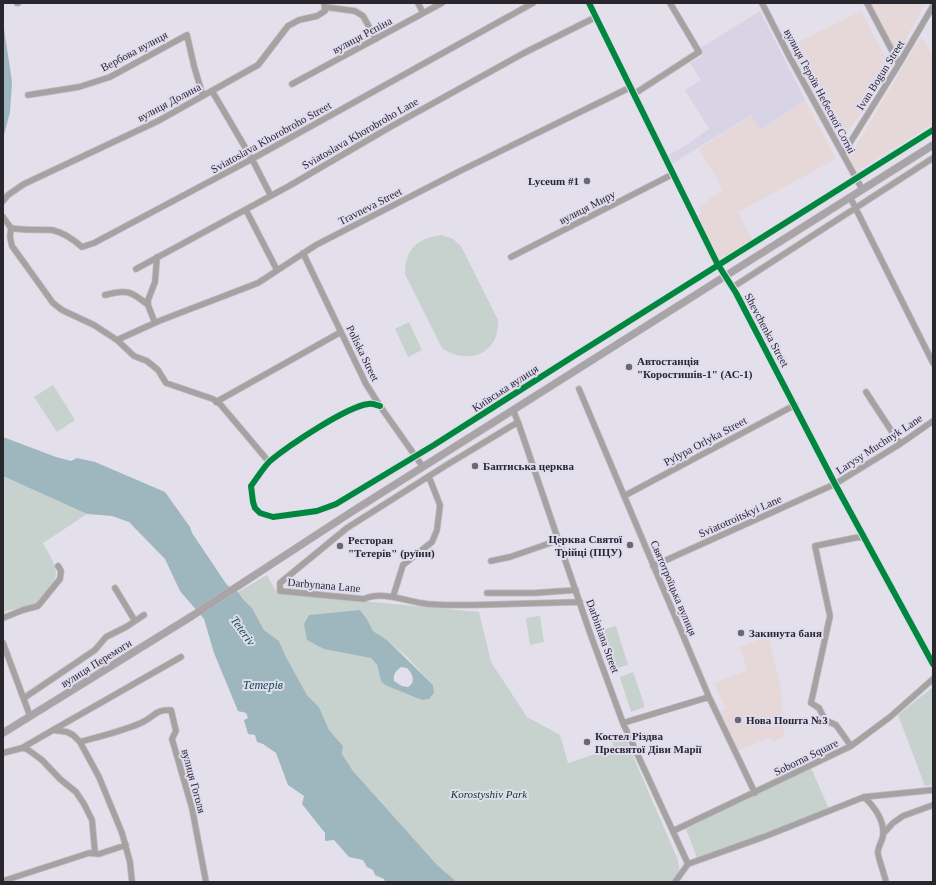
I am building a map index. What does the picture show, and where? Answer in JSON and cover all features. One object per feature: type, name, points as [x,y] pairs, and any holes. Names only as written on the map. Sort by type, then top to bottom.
[{"type":"main road","name":"Київська вулиця","points":[[251,577],[933,145]]},
{"type":"main road","name":"вулиця Перемоги","points":[[3,733],[173,628],[251,577]]},
{"type":"street","points":[[418,3],[424,13]]},
{"type":"street","name":"вулиця Рєпіна","points":[[292,84],[442,3]]},
{"type":"street","name":"Sviatoslava Khorobroho Street","points":[[11,228],[20,230],[53,230],[72,239],[82,247],[101,239],[252,159],[533,3]]},
{"type":"street","name":"Shevchenka Street","points":[[589,3],[718,265],[732,287],[835,484],[933,664]]},
{"type":"street","points":[[634,94],[699,52],[670,3]]},
{"type":"street","name":"вулиця Героїв Небесної Сотні","points":[[762,3],[789,56],[862,189]]},
{"type":"street","points":[[867,3],[899,64]]},
{"type":"street","points":[[325,5],[355,12],[363,16],[376,39]]},
{"type":"street","name":"вулиця Долина","points":[[3,201],[8,195],[24,184],[158,121],[258,65],[288,26],[299,20],[317,16],[325,11],[325,5]]},
{"type":"street","name":"Ivan Bogun Street","points":[[842,154],[899,64],[933,6]]},
{"type":"street","name":"Sviatoslava Khorobroho Lane","points":[[136,269],[246,210],[392,126],[503,65],[596,17]]},
{"type":"street","name":"Вербова вулиця","points":[[28,95],[79,87],[110,77],[186,35],[203,96]]},
{"type":"street","name":"Travneva Street","points":[[117,340],[155,323],[258,283],[316,245],[460,171],[631,87]]},
{"type":"street","points":[[212,91],[252,159],[271,196]]},
{"type":"street","name":"Київська вулиця","points":[[269,462],[251,486],[252,502],[260,513],[273,517],[317,511],[336,504],[434,446],[933,130]]},
{"type":"street","points":[[732,287],[933,158]]},
{"type":"street","name":"вулиця Миру","points":[[511,257],[673,174]]},
{"type":"street","points":[[850,197],[933,363]]},
{"type":"street","points":[[246,210],[277,270]]},
{"type":"street","points":[[3,217],[11,228],[10,237],[12,246],[53,303],[62,310],[94,325],[117,340],[134,356],[158,370],[166,383],[216,402],[225,410],[269,462],[354,408],[370,403],[380,406]]},
{"type":"street","name":"Poliska Street","points":[[303,253],[366,384],[423,467]]},
{"type":"street","points":[[155,323],[148,305],[148,300],[155,282],[158,257]]},
{"type":"street","points":[[105,295],[121,291],[128,292],[148,305]]},
{"type":"street","points":[[216,402],[341,332]]},
{"type":"street","name":"Святотроїцька вулиця","points":[[578,389],[710,697],[755,793]]},
{"type":"street","points":[[866,392],[900,444]]},
{"type":"street","name":"Pylypa Orlyka Street","points":[[624,496],[795,405]]},
{"type":"street","name":"Darbiniana Street","points":[[513,410],[623,723],[688,864]]},
{"type":"street","name":"Larysy Muchnyk Lane","points":[[835,484],[900,444],[933,421]]},
{"type":"street","points":[[394,597],[404,565],[432,542],[437,530],[440,505],[428,477],[518,422]]},
{"type":"street","name":"Darbynana Lane","points":[[428,477],[347,528],[280,582],[280,590],[364,599],[370,596],[394,597],[421,603],[444,605],[580,602]]},
{"type":"street","name":"Sviatotroitskyi Lane","points":[[653,566],[835,484]]},
{"type":"street","points":[[851,746],[836,725],[825,720],[819,708],[811,703],[830,616],[815,546],[864,536]]},
{"type":"street","points":[[491,561],[510,557],[558,540]]},
{"type":"street","points":[[3,618],[38,606],[60,579],[61,571],[58,566]]},
{"type":"street","points":[[116,588],[135,621]]},
{"type":"street","points":[[487,592],[534,594],[576,590]]},
{"type":"street","name":"вулиця Перемоги","points":[[24,698],[95,650],[106,637],[144,615]]},
{"type":"street","points":[[3,644],[30,716]]},
{"type":"street","points":[[3,753],[22,748],[181,657]]},
{"type":"street","name":"Soborna Square","points":[[673,831],[851,746],[890,717],[933,680]]},
{"type":"street","points":[[623,723],[710,697]]},
{"type":"street","name":"вулиця Гоголя","points":[[80,742],[143,722],[161,710],[171,710],[176,731],[172,739],[192,808],[206,882]]},
{"type":"street","points":[[53,730],[67,732],[73,735],[80,742],[99,777],[126,845],[130,862],[132,882]]},
{"type":"street","points":[[22,748],[27,749],[42,760],[60,779],[76,792],[92,820],[95,853]]},
{"type":"street","points":[[675,882],[688,864],[766,836],[864,797],[933,790]]},
{"type":"street","points":[[864,797],[872,804],[878,814],[883,834]]},
{"type":"street","points":[[886,882],[878,853],[883,834],[893,823],[903,816],[933,805]]},
{"type":"street","points":[[3,881],[89,853],[99,854],[126,845]]},
{"type":"shaded area","points":[[870,3],[926,3],[896,57],[896,56]]},
{"type":"shaded area","points":[[760,11],[805,100],[761,130],[751,115],[672,164],[668,155],[685,146],[709,129],[685,90],[701,80],[690,63],[702,56],[699,49]]},
{"type":"shaded area","points":[[861,11],[889,64],[879,87],[848,131],[836,137],[789,52],[792,50],[790,46]]},
{"type":"shaded area","points":[[921,37],[933,55],[933,124],[857,171],[850,156]]},
{"type":"shaded area","points":[[805,100],[836,159],[738,212],[753,241],[719,262],[696,218],[702,213],[698,207],[723,190],[699,149],[752,115],[762,130]]},
{"type":"shaded area","points":[[768,636],[781,690],[784,736],[773,742],[770,737],[738,751],[721,715],[721,711],[726,709],[714,683],[748,670],[739,647]]},
{"type":"green space","points":[[442,235],[453,239],[461,246],[498,320],[497,332],[494,341],[488,349],[480,354],[462,356],[442,348],[405,274],[407,257],[414,246],[426,239]]},
{"type":"green space","points":[[409,322],[422,350],[408,357],[395,329]]},
{"type":"green space","points":[[53,385],[75,420],[57,432],[34,397]]},
{"type":"green space","points":[[3,476],[87,514],[43,543],[54,563],[56,573],[55,579],[39,603],[32,607],[11,610],[3,613]]},
{"type":"green space","name":"Korostyshiv Park","points":[[267,575],[277,593],[479,612],[491,662],[527,717],[560,735],[568,763],[614,748],[610,736],[623,733],[678,860],[680,875],[675,882],[457,882],[438,866],[353,771],[342,754],[343,746],[329,730],[319,707],[307,695],[279,641],[264,630],[252,608],[238,592]],"holes":[[[360,610],[367,619],[373,631],[387,640],[407,657],[433,685],[422,700],[381,681],[377,665],[371,658],[308,616]]]},
{"type":"green space","points":[[540,616],[544,642],[530,645],[526,618]]},
{"type":"green space","points":[[616,626],[628,665],[614,669],[602,630]]},
{"type":"green space","points":[[633,672],[645,707],[631,712],[620,677]]},
{"type":"green space","points":[[933,687],[933,785],[925,786],[898,715]]},
{"type":"green space","points":[[811,768],[829,809],[697,858],[686,829]]},
{"type":"water","points":[[3,22],[12,82],[10,112],[3,139]]},
{"type":"water","name":"Тетерів","points":[[3,437],[56,457],[71,461],[77,458],[95,462],[165,492],[190,527],[192,533],[227,585],[238,592],[252,608],[264,630],[279,641],[307,695],[319,707],[329,730],[343,746],[342,754],[353,771],[438,866],[457,882],[385,882],[384,879],[375,875],[373,870],[367,867],[363,860],[349,857],[334,840],[325,841],[325,833],[302,804],[304,796],[288,785],[276,753],[263,744],[257,742],[255,735],[248,734],[244,720],[248,718],[246,713],[238,711],[214,653],[204,619],[180,591],[165,559],[129,522],[112,516],[87,514],[3,476]]},
{"type":"water","points":[[360,610],[367,619],[373,631],[387,640],[433,685],[434,693],[429,699],[422,700],[385,685],[381,681],[377,665],[371,658],[324,649],[307,640],[304,624],[309,615]],"holes":[[[401,667],[407,668],[413,678],[412,683],[408,687],[402,686],[394,681],[395,673]]]},
{"type":"cycle path","points":[[589,3],[717,263],[736,293],[835,484],[933,664]]},
{"type":"cycle path","points":[[380,406],[368,404],[346,412],[303,437],[270,461],[251,486],[255,508],[260,513],[273,517],[317,511],[336,504],[434,445],[933,130]]},
{"type":"place","name":"Lyceum #1","points":[[587,181]]},
{"type":"place","name":"Автостанція \"Коростишів-1\" (АС-1)","points":[[629,367]]},
{"type":"place","name":"Баптиська церква","points":[[475,466]]},
{"type":"place","name":"Церква Святої Трійці (ПЦУ)","points":[[630,545]]},
{"type":"place","name":"Ресторан \"Тетерів\" (руїни)","points":[[340,546]]},
{"type":"place","name":"Закинута баня","points":[[741,633]]},
{"type":"place","name":"Нова Пошта №3","points":[[738,720]]},
{"type":"place","name":"Костел Різдва Пресвятої Діви Марії","points":[[587,742]]},
{"type":"water label","name":"Teteriv","points":[[243,631]]}]
